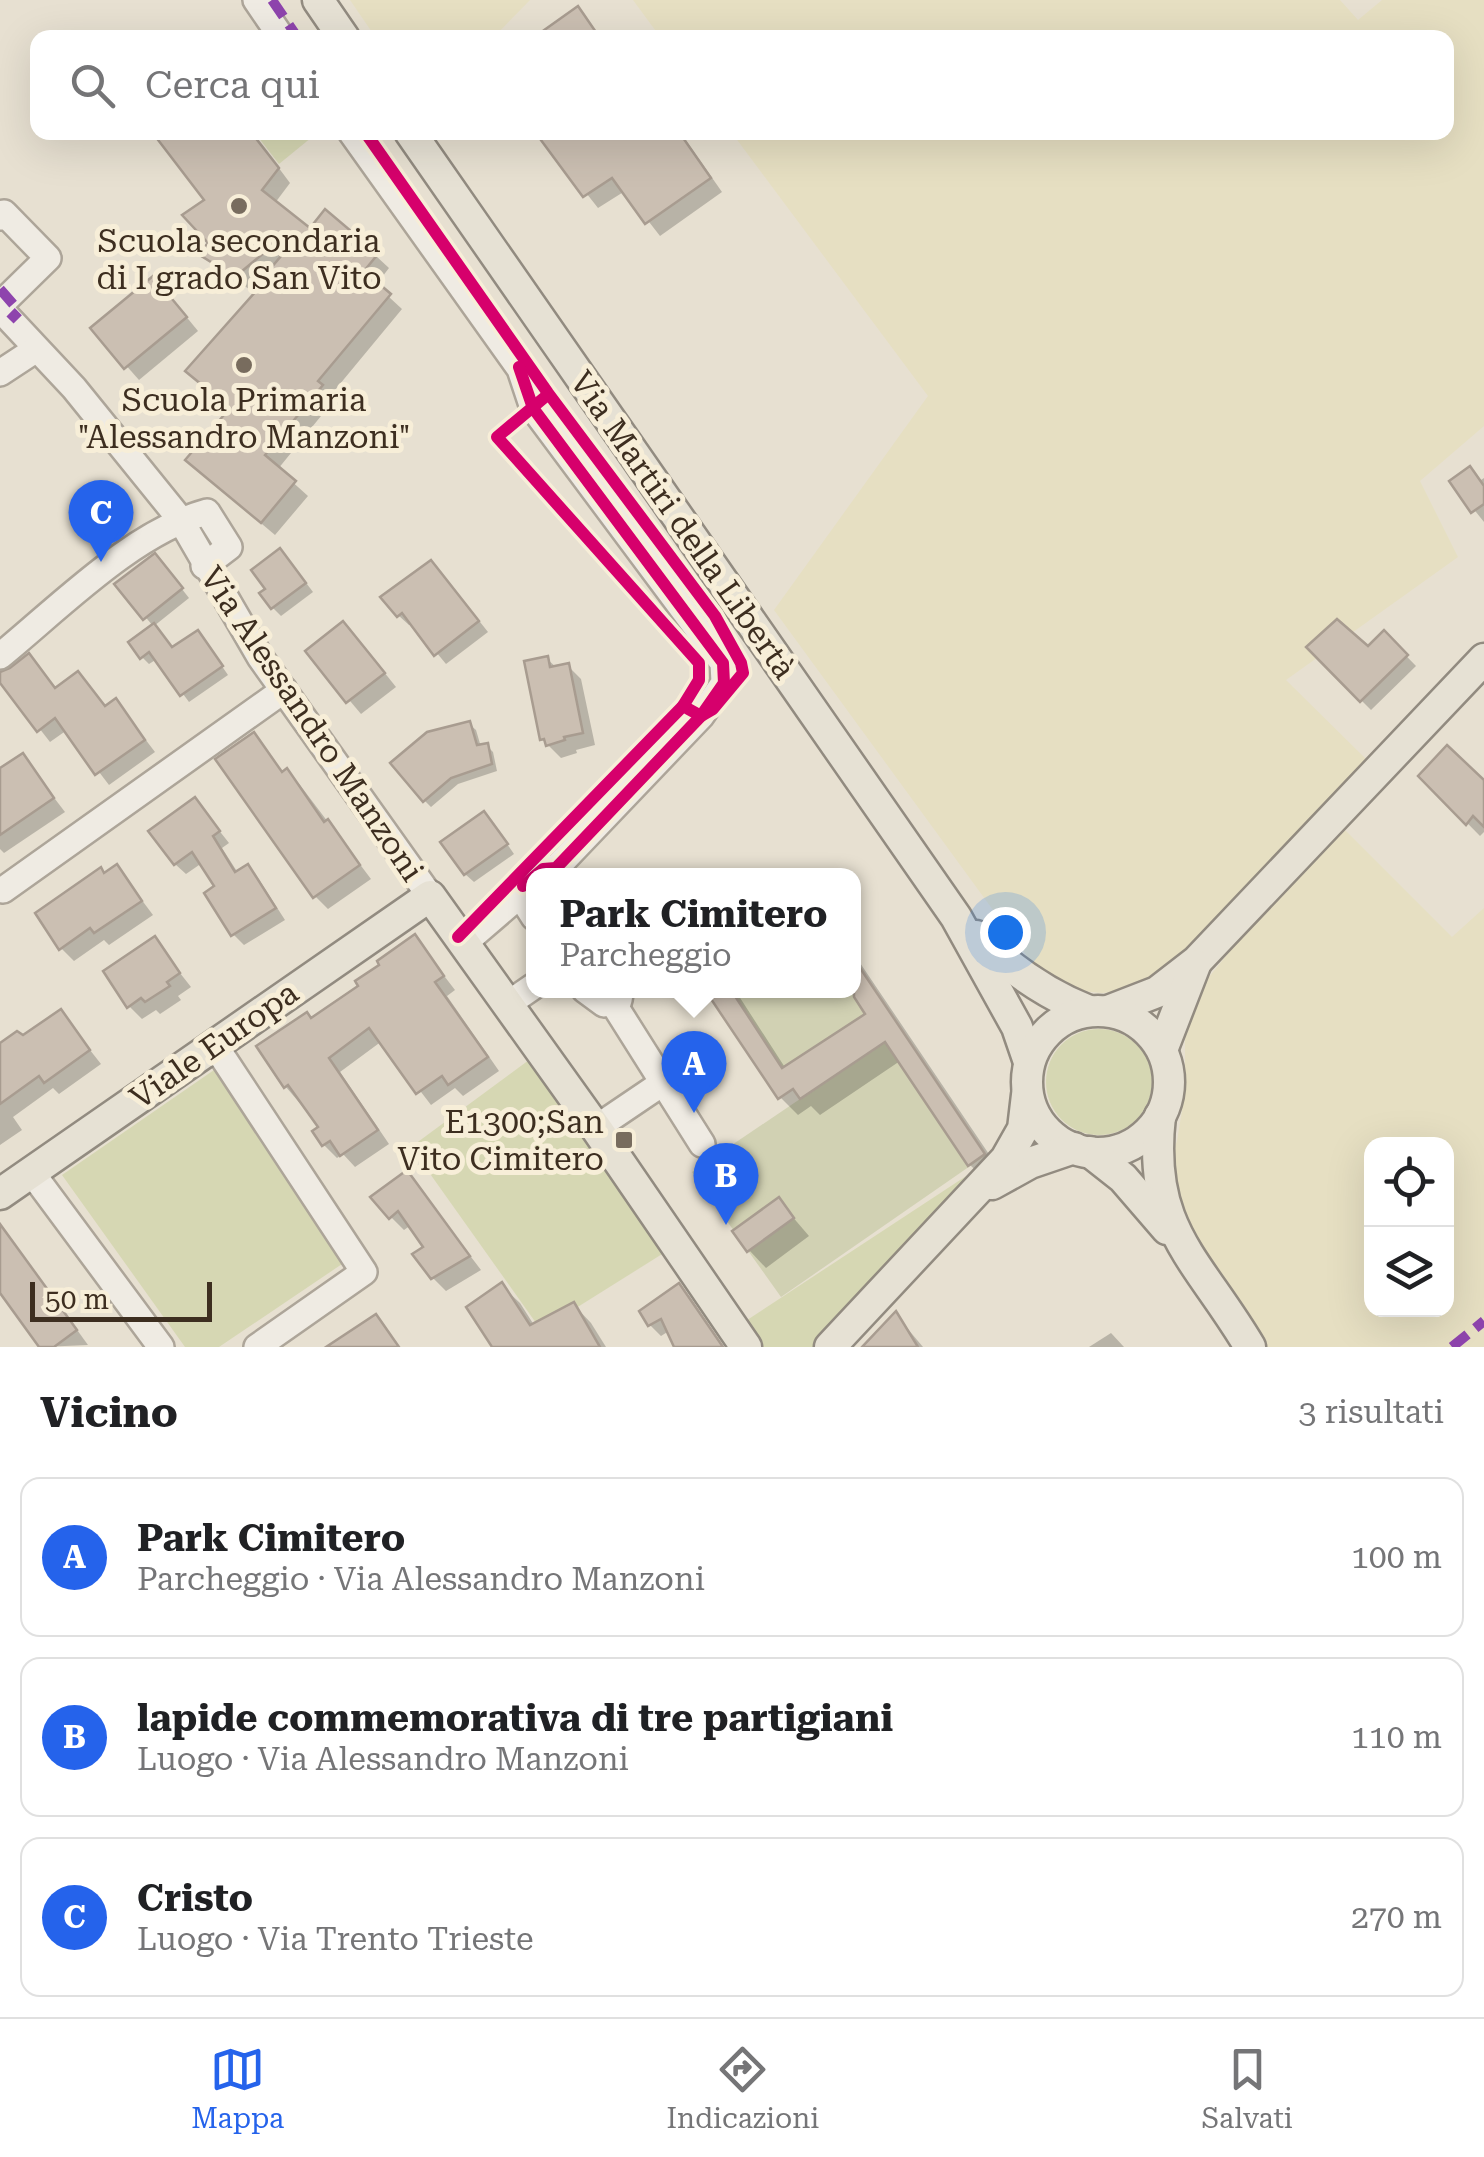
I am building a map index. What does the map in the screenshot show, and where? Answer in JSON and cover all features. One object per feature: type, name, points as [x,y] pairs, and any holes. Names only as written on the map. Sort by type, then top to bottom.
[{"type":"main road","points":[[318,0],[339,30]]},
{"type":"main road","name":"Via Martiri della Libertà","points":[[416,140],[956,917],[1018,1027],[1028,1077]]},
{"type":"main road","points":[[830,1347],[1016,1144],[1026,1118],[1028,1077],[1038,1043],[1052,1028],[1069,1017],[1157,992],[1196,961],[1484,659]]},
{"type":"main road","name":"Via Alessandro Manzoni","points":[[430,896],[746,1347]]},
{"type":"main road","name":"Viale Europa","points":[[0,1194],[430,896]]},
{"type":"main road","name":"Via Martiri della Libertà","points":[[956,917],[1007,966],[1058,999],[1098,1011]]},
{"type":"main road","points":[[1162,1050],[1196,961]]},
{"type":"main road","points":[[1098,1011],[1140,1024],[1162,1050],[1168,1094],[1160,1116],[1156,1154],[1159,1185],[1178,1242]]},
{"type":"main road","points":[[1028,1077],[1036,1116],[1052,1136],[1082,1150],[1124,1178],[1178,1242],[1250,1347]]},
{"type":"main road","points":[[972,1195],[1030,1163],[1082,1150],[1109,1152],[1127,1146],[1143,1136],[1160,1116]]},
{"type":"street","points":[[256,0],[277,30]]},
{"type":"street","points":[[356,140],[520,369],[533,408],[723,663],[724,683],[701,716],[562,868]]},
{"type":"street","points":[[0,217],[4,213],[48,258],[0,307]]},
{"type":"street","name":"Via Alessandro Manzoni","points":[[0,307],[84,401],[180,520],[204,566],[284,690],[430,896]]},
{"type":"street","points":[[0,374],[36,350]]},
{"type":"street","points":[[0,656],[145,538],[180,520]]},
{"type":"street","points":[[3,890],[284,690]]},
{"type":"street","points":[[463,944],[526,907]]},
{"type":"street","points":[[508,1004],[526,992]]},
{"type":"street","points":[[617,998],[702,1144]]},
{"type":"street","points":[[214,1044],[364,1272],[257,1347]]},
{"type":"street","points":[[596,1128],[664,1082]]},
{"type":"street","points":[[32,1173],[161,1347]]},
{"type":"shaded area","points":[[350,0],[530,0],[501,30],[371,30]]},
{"type":"shaded area","points":[[633,0],[1340,0],[1358,20],[1382,0],[1484,0],[1484,426],[1420,481],[1458,557],[1286,680],[1367,760],[1224,921],[1133,989],[1102,993],[1072,990],[1042,977],[774,610],[928,396],[737,140],[1454,140],[1454,30],[655,30]]},
{"type":"shaded area","points":[[1343,828],[1452,937],[1484,908],[1484,1347],[1264,1347],[1189,1228],[1174,1194],[1169,1162],[1177,1141],[1185,1092],[1185,1033],[1197,992],[1262,911]]},
{"type":"green space","points":[[260,140],[308,140],[279,164]]},
{"type":"green space","points":[[861,969],[986,1155],[781,1297],[692,1172],[800,1099],[793,1089],[778,1099],[710,998],[861,998]]},
{"type":"green space","points":[[1099,1029],[1119,1033],[1136,1045],[1148,1062],[1152,1082],[1148,1102],[1136,1119],[1119,1131],[1099,1135],[1079,1131],[1062,1119],[1050,1102],[1046,1082],[1050,1062],[1062,1045],[1079,1033]]},
{"type":"green space","points":[[533,1057],[667,1251],[541,1330],[411,1147]]},
{"type":"green space","points":[[214,1070],[348,1260],[219,1347],[185,1347],[62,1175]]},
{"type":"green space","points":[[986,1163],[814,1347],[756,1347],[741,1324]]},
{"type":"building","points":[[578,6],[594,30],[544,30]]},
{"type":"building","name":"Scuola Primaria \"Alessandro Manzoni\"","points":[[158,140],[257,140],[279,168],[262,190],[310,228],[325,209],[378,254],[364,271],[391,294],[318,381],[323,385],[265,455],[296,481],[261,523],[185,460],[230,408],[185,371],[256,291],[253,289],[281,256],[271,247],[235,277],[198,254],[208,243],[182,215],[204,200]]},
{"type":"building","points":[[541,140],[685,140],[711,178],[645,224],[612,178],[583,197]]},
{"type":"building","points":[[153,276],[187,317],[124,369],[90,328]]},
{"type":"building","points":[[1470,466],[1484,486],[1484,504],[1471,513],[1449,481]]},
{"type":"building","points":[[280,548],[306,583],[271,609],[259,593],[265,589],[251,570]]},
{"type":"building","points":[[155,553],[183,588],[143,620],[114,584]]},
{"type":"building","points":[[431,560],[479,621],[434,656],[402,613],[397,617],[380,597]]},
{"type":"building","points":[[1337,619],[1368,646],[1384,630],[1408,655],[1360,702],[1306,647]]},
{"type":"building","points":[[343,621],[385,673],[346,703],[305,651]]},
{"type":"building","points":[[154,623],[172,647],[198,630],[223,666],[180,696],[149,652],[140,659],[128,642]]},
{"type":"building","points":[[29,653],[55,688],[78,671],[105,706],[116,698],[145,740],[95,775],[55,718],[37,732],[0,683],[0,672]]},
{"type":"building","points":[[548,656],[550,667],[569,663],[583,733],[546,746],[544,739],[540,740],[524,661]]},
{"type":"building","points":[[470,721],[477,745],[488,743],[492,764],[451,778],[423,802],[390,763],[427,732]]},
{"type":"building","points":[[254,732],[282,772],[287,768],[324,822],[328,819],[360,865],[313,898],[215,759]]},
{"type":"building","points":[[1447,745],[1484,780],[1484,827],[1473,816],[1466,825],[1418,776]]},
{"type":"building","points":[[23,753],[54,798],[0,835],[0,768]]},
{"type":"building","points":[[195,797],[220,831],[213,836],[235,872],[248,864],[276,908],[231,936],[204,893],[214,886],[192,852],[174,865],[148,831]]},
{"type":"building","points":[[484,811],[508,844],[464,875],[440,842]]},
{"type":"building","points":[[117,864],[142,901],[94,933],[90,928],[59,950],[35,913],[101,867],[104,873]]},
{"type":"building","points":[[415,934],[444,976],[435,982],[488,1057],[448,1085],[442,1076],[416,1094],[369,1028],[329,1058],[378,1130],[340,1156],[330,1141],[322,1146],[312,1131],[318,1127],[288,1085],[284,1088],[256,1046],[307,1012],[311,1018],[358,986],[355,981]]},
{"type":"building","points":[[155,936],[180,973],[167,982],[170,986],[127,1008],[103,971]]},
{"type":"building","points":[[861,969],[985,1154],[968,1166],[885,1042],[800,1099],[793,1089],[778,1099],[710,998],[736,998],[782,1068],[865,1014],[855,998],[861,998]]},
{"type":"building","points":[[61,1009],[90,1050],[44,1083],[39,1076],[0,1104],[0,1043],[17,1031],[23,1035]]},
{"type":"building","points":[[407,1170],[470,1256],[431,1279],[412,1254],[423,1247],[398,1211],[389,1219],[370,1197]]},
{"type":"building","points":[[779,1197],[794,1218],[747,1252],[732,1231]]},
{"type":"building","points":[[0,1224],[77,1330],[54,1347],[39,1347],[0,1293]]},
{"type":"building","points":[[502,1282],[530,1325],[574,1302],[600,1347],[492,1347],[466,1307]]},
{"type":"building","points":[[679,1283],[723,1347],[674,1347],[661,1319],[648,1326],[639,1311]]},
{"type":"building","points":[[896,1311],[918,1347],[862,1347]]},
{"type":"building","points":[[376,1314],[399,1347],[326,1347]]},
{"type":"marked path","points":[[272,0],[293,30]]},
{"type":"marked path","points":[[0,289],[19,311],[10,320]]},
{"type":"marked path","points":[[1452,1347],[1484,1321]]},
{"type":"cycle path","points":[[371,140],[548,393],[715,616],[743,673],[713,709],[701,716],[683,706],[458,937]]},
{"type":"cycle path","points":[[519,367],[533,408],[723,663],[724,683],[701,716],[556,868]]},
{"type":"cycle path","points":[[545,397],[497,437],[699,663],[699,680],[683,706]]},
{"type":"place","name":"Scuola secondaria di I grado San Vito","points":[[239,206]]},
{"type":"place","name":"Scuola Primaria \"Alessandro Manzoni\"","points":[[244,365]]},
{"type":"place","name":"Cristo","points":[[101,562]]},
{"type":"place","name":"Park Cimitero","points":[[694,1113]]},
{"type":"place","name":"E1300;San Vito Cimitero","points":[[624,1140]]},
{"type":"place","name":"lapide commemorativa di tre partigiani","points":[[726,1225]]}]
